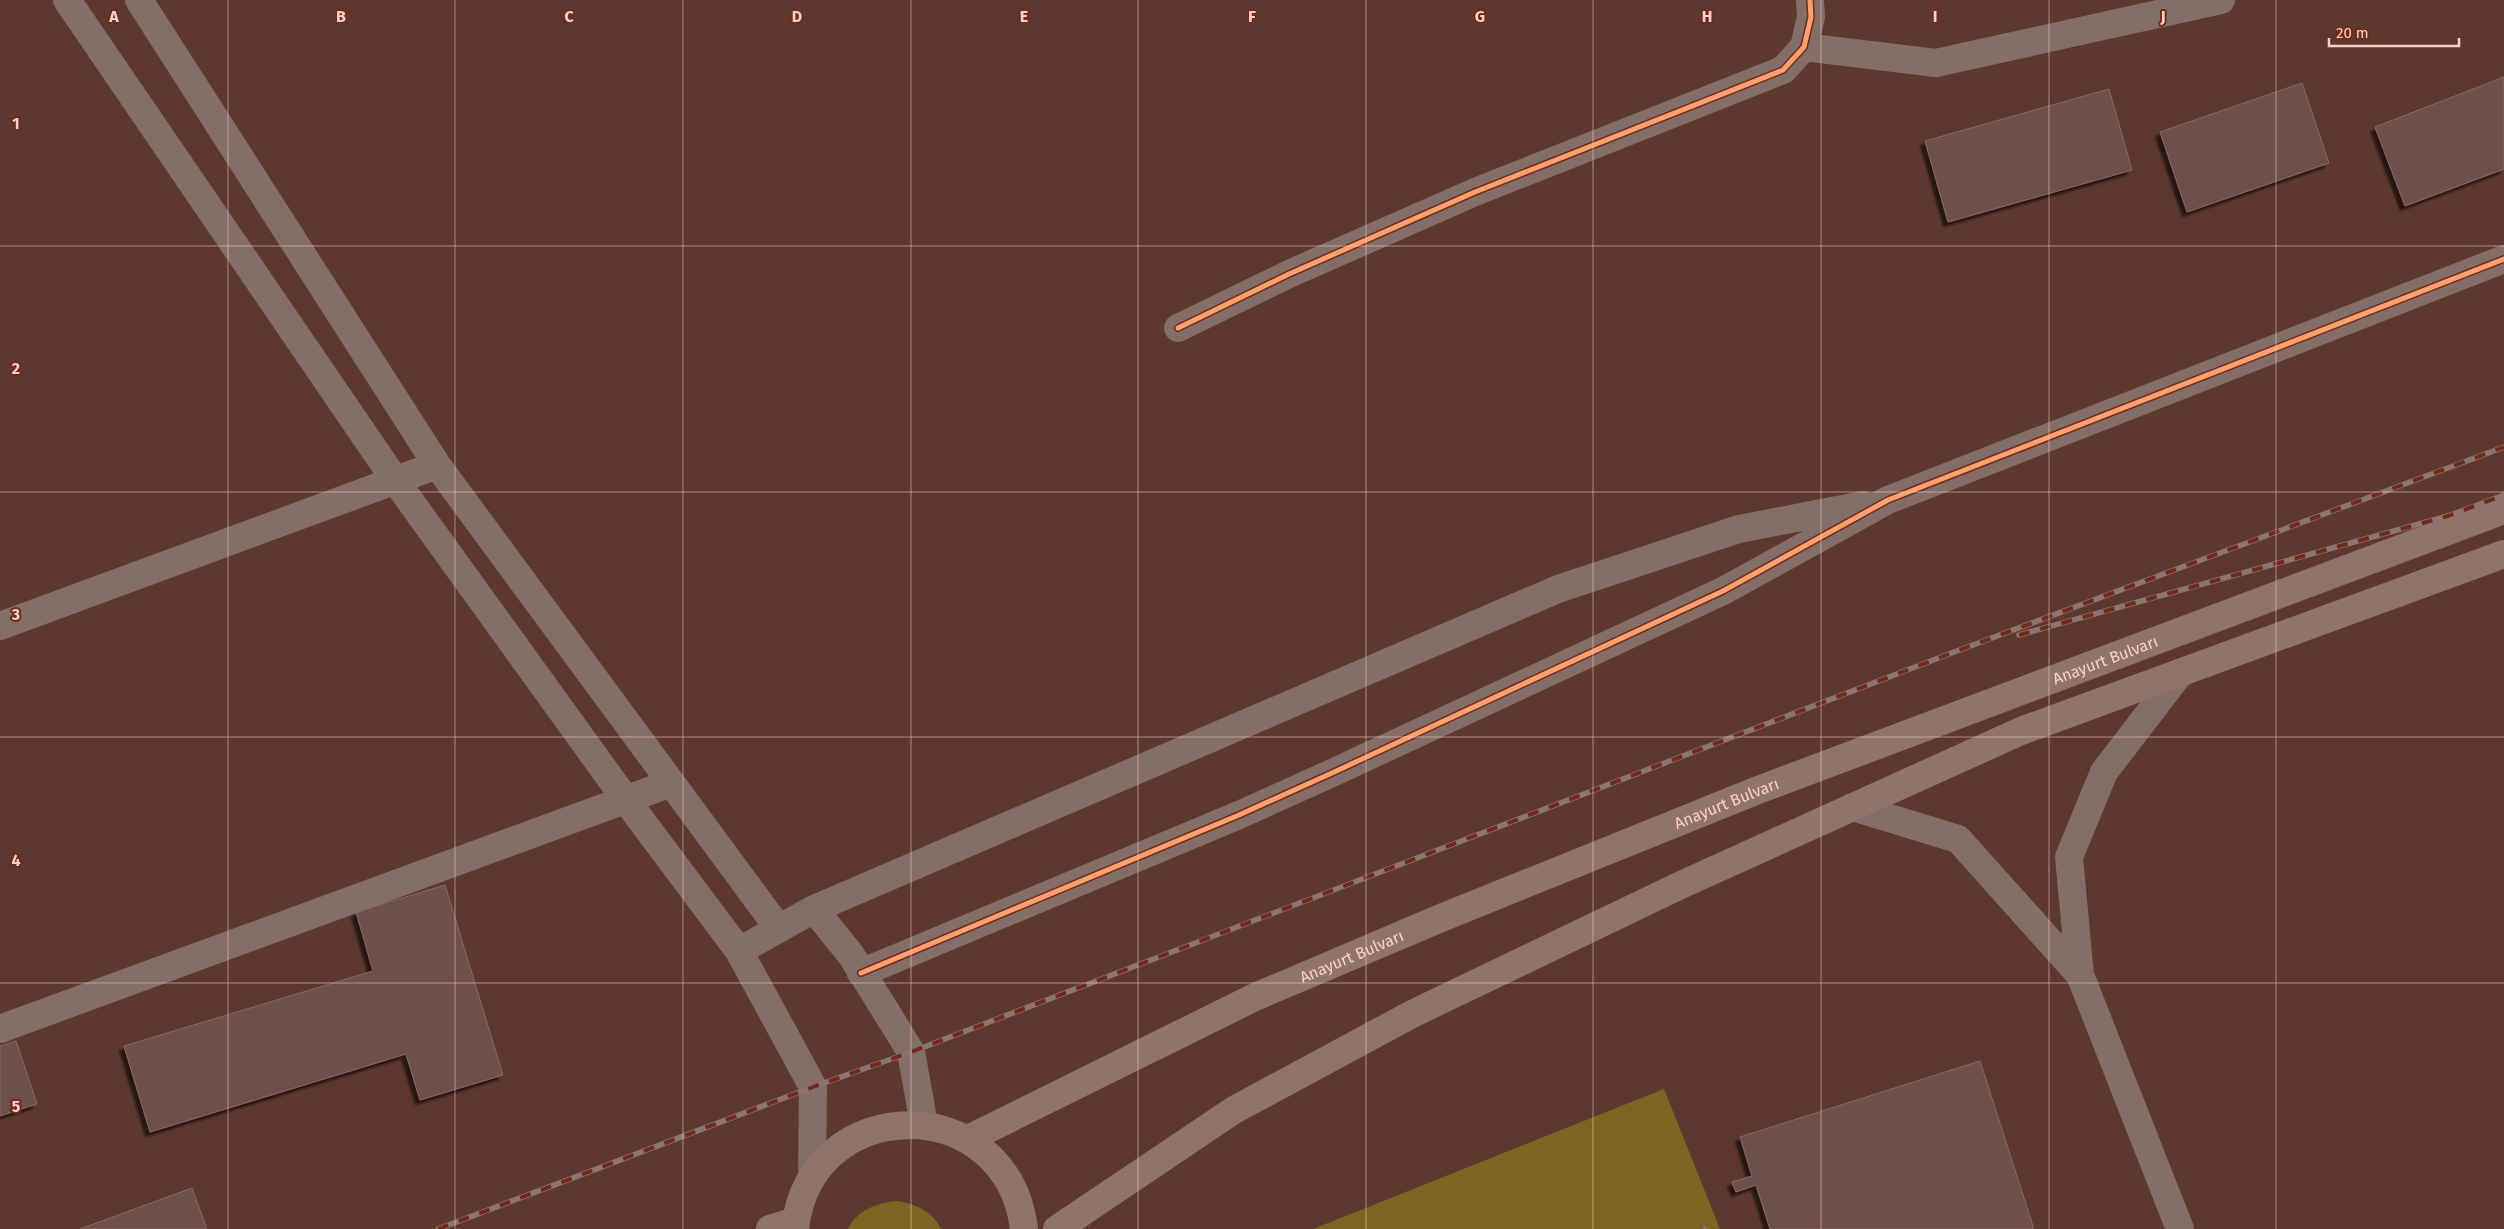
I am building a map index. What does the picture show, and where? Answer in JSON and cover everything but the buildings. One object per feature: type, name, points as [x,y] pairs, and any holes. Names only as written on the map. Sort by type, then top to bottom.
[{"type":"main road","name":"Anayurt Bulvarı","points":[[968,1139],[1255,997],[1441,918],[1758,790],[2504,510]]},
{"type":"main road","points":[[1056,1229],[1234,1110],[1414,1013],[1683,884],[2021,731],[2504,554]]},
{"type":"main road","points":[[787,1226],[812,1175],[835,1149],[855,1136],[877,1128],[924,1124],[947,1129],[968,1139],[987,1153],[1003,1170],[1015,1190],[1022,1213],[1024,1229]]},
{"type":"street","points":[[67,0],[395,480],[626,800],[739,951],[813,1087],[812,1175]]},
{"type":"street","points":[[139,0],[437,465],[779,929]]},
{"type":"street","points":[[1178,328],[1290,274],[1475,192],[1783,70],[1804,47],[1810,17],[1810,0]]},
{"type":"street","points":[[1804,47],[1936,63],[2221,0]]},
{"type":"street","points":[[862,974],[1239,815],[1332,773],[1723,591],[1888,500],[2504,259]]},
{"type":"street","points":[[0,626],[437,465]]},
{"type":"street","points":[[739,951],[814,909],[1558,589],[1739,529],[1888,500]]},
{"type":"street","points":[[2180,673],[2104,772],[2069,857],[2080,975],[2180,1229]]},
{"type":"street","points":[[0,1029],[671,783]]},
{"type":"street","points":[[1852,807],[1958,839],[2080,975]]},
{"type":"street","points":[[814,909],[851,956],[911,1052],[924,1124]]},
{"type":"shaded area","points":[[1664,1089],[1720,1229],[1313,1229]]},
{"type":"shaded area","points":[[897,1201],[923,1209],[933,1217],[941,1229],[848,1229],[862,1212],[875,1206]]},
{"type":"railway","points":[[438,1229],[813,1087],[911,1052],[1949,654],[2504,447]]},
{"type":"railway","points":[[2019,635],[2448,516],[2504,495]]},
{"type":"cycle path","points":[[1178,328],[1289,274],[1475,192],[1783,70],[1804,47],[1811,17],[1810,0]]},
{"type":"cycle path","points":[[861,973],[1239,815],[1332,773],[1723,591],[1888,500],[2504,259]]}]
